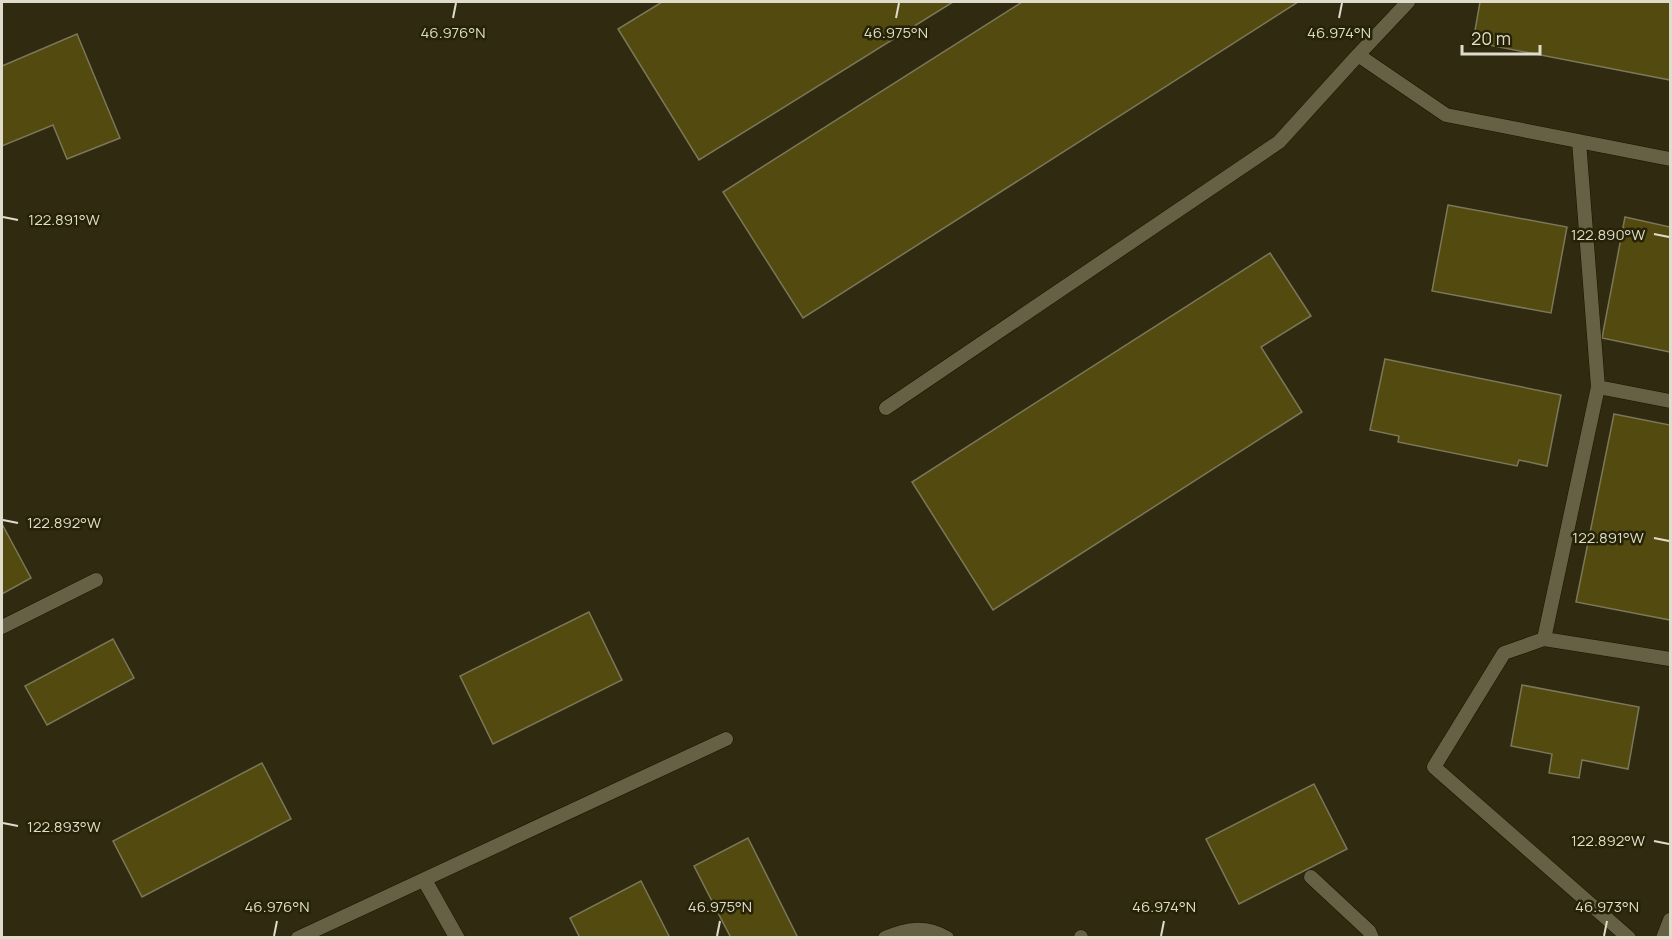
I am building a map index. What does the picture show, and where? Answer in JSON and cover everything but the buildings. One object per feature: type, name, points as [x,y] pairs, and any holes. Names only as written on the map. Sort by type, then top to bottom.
[{"type":"street","points":[[425,880],[457,938]]},
{"type":"lane","points":[[886,408],[1279,142],[1408,2]]},
{"type":"lane","points":[[1359,55],[1446,115],[1671,159]]},
{"type":"lane","points":[[1544,639],[1598,387],[1579,141]]},
{"type":"lane","points":[[1598,387],[1671,401]]},
{"type":"lane","points":[[2,627],[96,580]]},
{"type":"lane","points":[[1629,938],[1434,767],[1504,653],[1544,639],[1671,659]]},
{"type":"lane","points":[[298,938],[726,739]]},
{"type":"lane","points":[[1311,877],[1369,931],[1372,938]]},
{"type":"lane","points":[[1663,938],[1671,920]]},
{"type":"lane","points":[[885,938],[912,928],[930,930],[947,938]]}]
